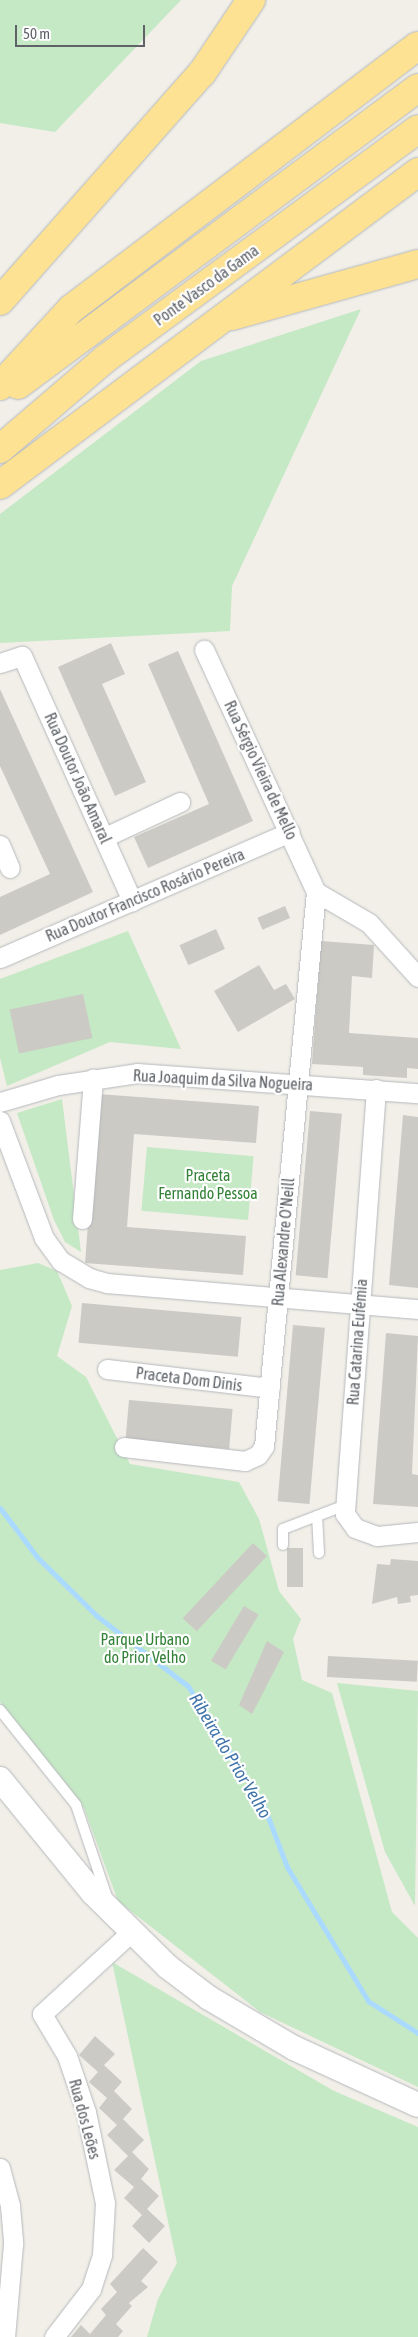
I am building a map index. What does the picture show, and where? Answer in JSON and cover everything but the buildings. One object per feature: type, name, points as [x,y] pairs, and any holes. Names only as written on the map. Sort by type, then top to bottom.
[{"type":"highway","points":[[0,301],[202,73],[251,0]]},
{"type":"highway","points":[[0,386],[71,309],[418,46]]},
{"type":"highway","name":"Ponte Vasco da Gama","points":[[0,398],[418,88]]},
{"type":"highway","name":"Ponte Vasco da Gama","points":[[0,449],[105,359],[418,129]]},
{"type":"highway","points":[[0,485],[216,320],[418,172]]},
{"type":"highway","points":[[216,320],[418,264]]},
{"type":"street","name":"Rua Sérgio Vieira de Mello","points":[[204,650],[290,832],[316,892]]},
{"type":"street","name":"Rua Doutor João Amaral","points":[[0,663],[22,656],[132,900]]},
{"type":"street","points":[[105,837],[180,802]]},
{"type":"street","name":"Rua Doutor Francisco Rosário Pereira","points":[[0,958],[290,832]]},
{"type":"street","points":[[0,845],[10,868]]},
{"type":"street","points":[[316,892],[369,923],[418,977]]},
{"type":"street","name":"Rua Alexandre O'Neill","points":[[124,1447],[239,1461],[254,1458],[264,1446],[316,892]]},
{"type":"street","name":"Rua Joaquim da Silva Nogueira","points":[[0,1102],[93,1078],[137,1073],[418,1093]]},
{"type":"street","points":[[82,1219],[93,1078]]},
{"type":"street","name":"Rua Catarina Eufémia","points":[[376,1089],[345,1514],[355,1528],[377,1536],[418,1532]]},
{"type":"street","points":[[0,1121],[44,1238],[72,1270],[107,1284],[418,1309]]},
{"type":"street","name":"Praceta Dom Dinis","points":[[107,1369],[270,1388]]},
{"type":"street","points":[[0,1779],[130,1933],[209,1998],[294,2048],[418,2105]]},
{"type":"street","name":"Rua dos Leões","points":[[54,2337],[91,2289],[102,2255],[105,2203],[86,2112],[67,2056],[42,2014],[130,1933]]},
{"type":"street","points":[[0,2168],[12,2257],[4,2301],[5,2337]]},
{"type":"lane","points":[[283,1545],[283,1529],[346,1505]]},
{"type":"lane","points":[[317,1516],[319,1552]]},
{"type":"lane","points":[[0,1710],[76,1805],[113,1915]]},
{"type":"green space","points":[[0,0],[181,0],[55,132],[0,123]]},
{"type":"green space","points":[[361,309],[232,586],[230,631],[0,643],[0,514],[201,361]]},
{"type":"green space","points":[[128,931],[181,1049],[110,1042],[7,1086],[0,1058],[0,979]]},
{"type":"green space","points":[[62,1099],[81,1252],[65,1242],[54,1220],[17,1113]]},
{"type":"green space","name":"Praceta Fernando Pessoa","points":[[147,1147],[254,1156],[248,1220],[141,1211]]},
{"type":"green space","name":"Parque Urbano do Prior Velho","points":[[38,1263],[57,1271],[72,1306],[57,1356],[86,1377],[130,1464],[239,1482],[259,1519],[279,1591],[301,1619],[293,1639],[302,1680],[332,1693],[392,1912],[418,1938],[418,2087],[260,2012],[118,1901],[84,1808],[0,1702],[0,1270]]},
{"type":"green space","points":[[337,1683],[418,1691],[415,1906],[385,1852]]},
{"type":"green space","points":[[112,1962],[334,2091],[418,2127],[418,2337],[147,2337],[158,2299],[177,2263]]},
{"type":"waterway","name":"Ribeira do Prior Velho","points":[[0,1508],[38,1558],[97,1616],[188,1686],[263,1804],[287,1867],[368,2001],[418,2033]]}]
